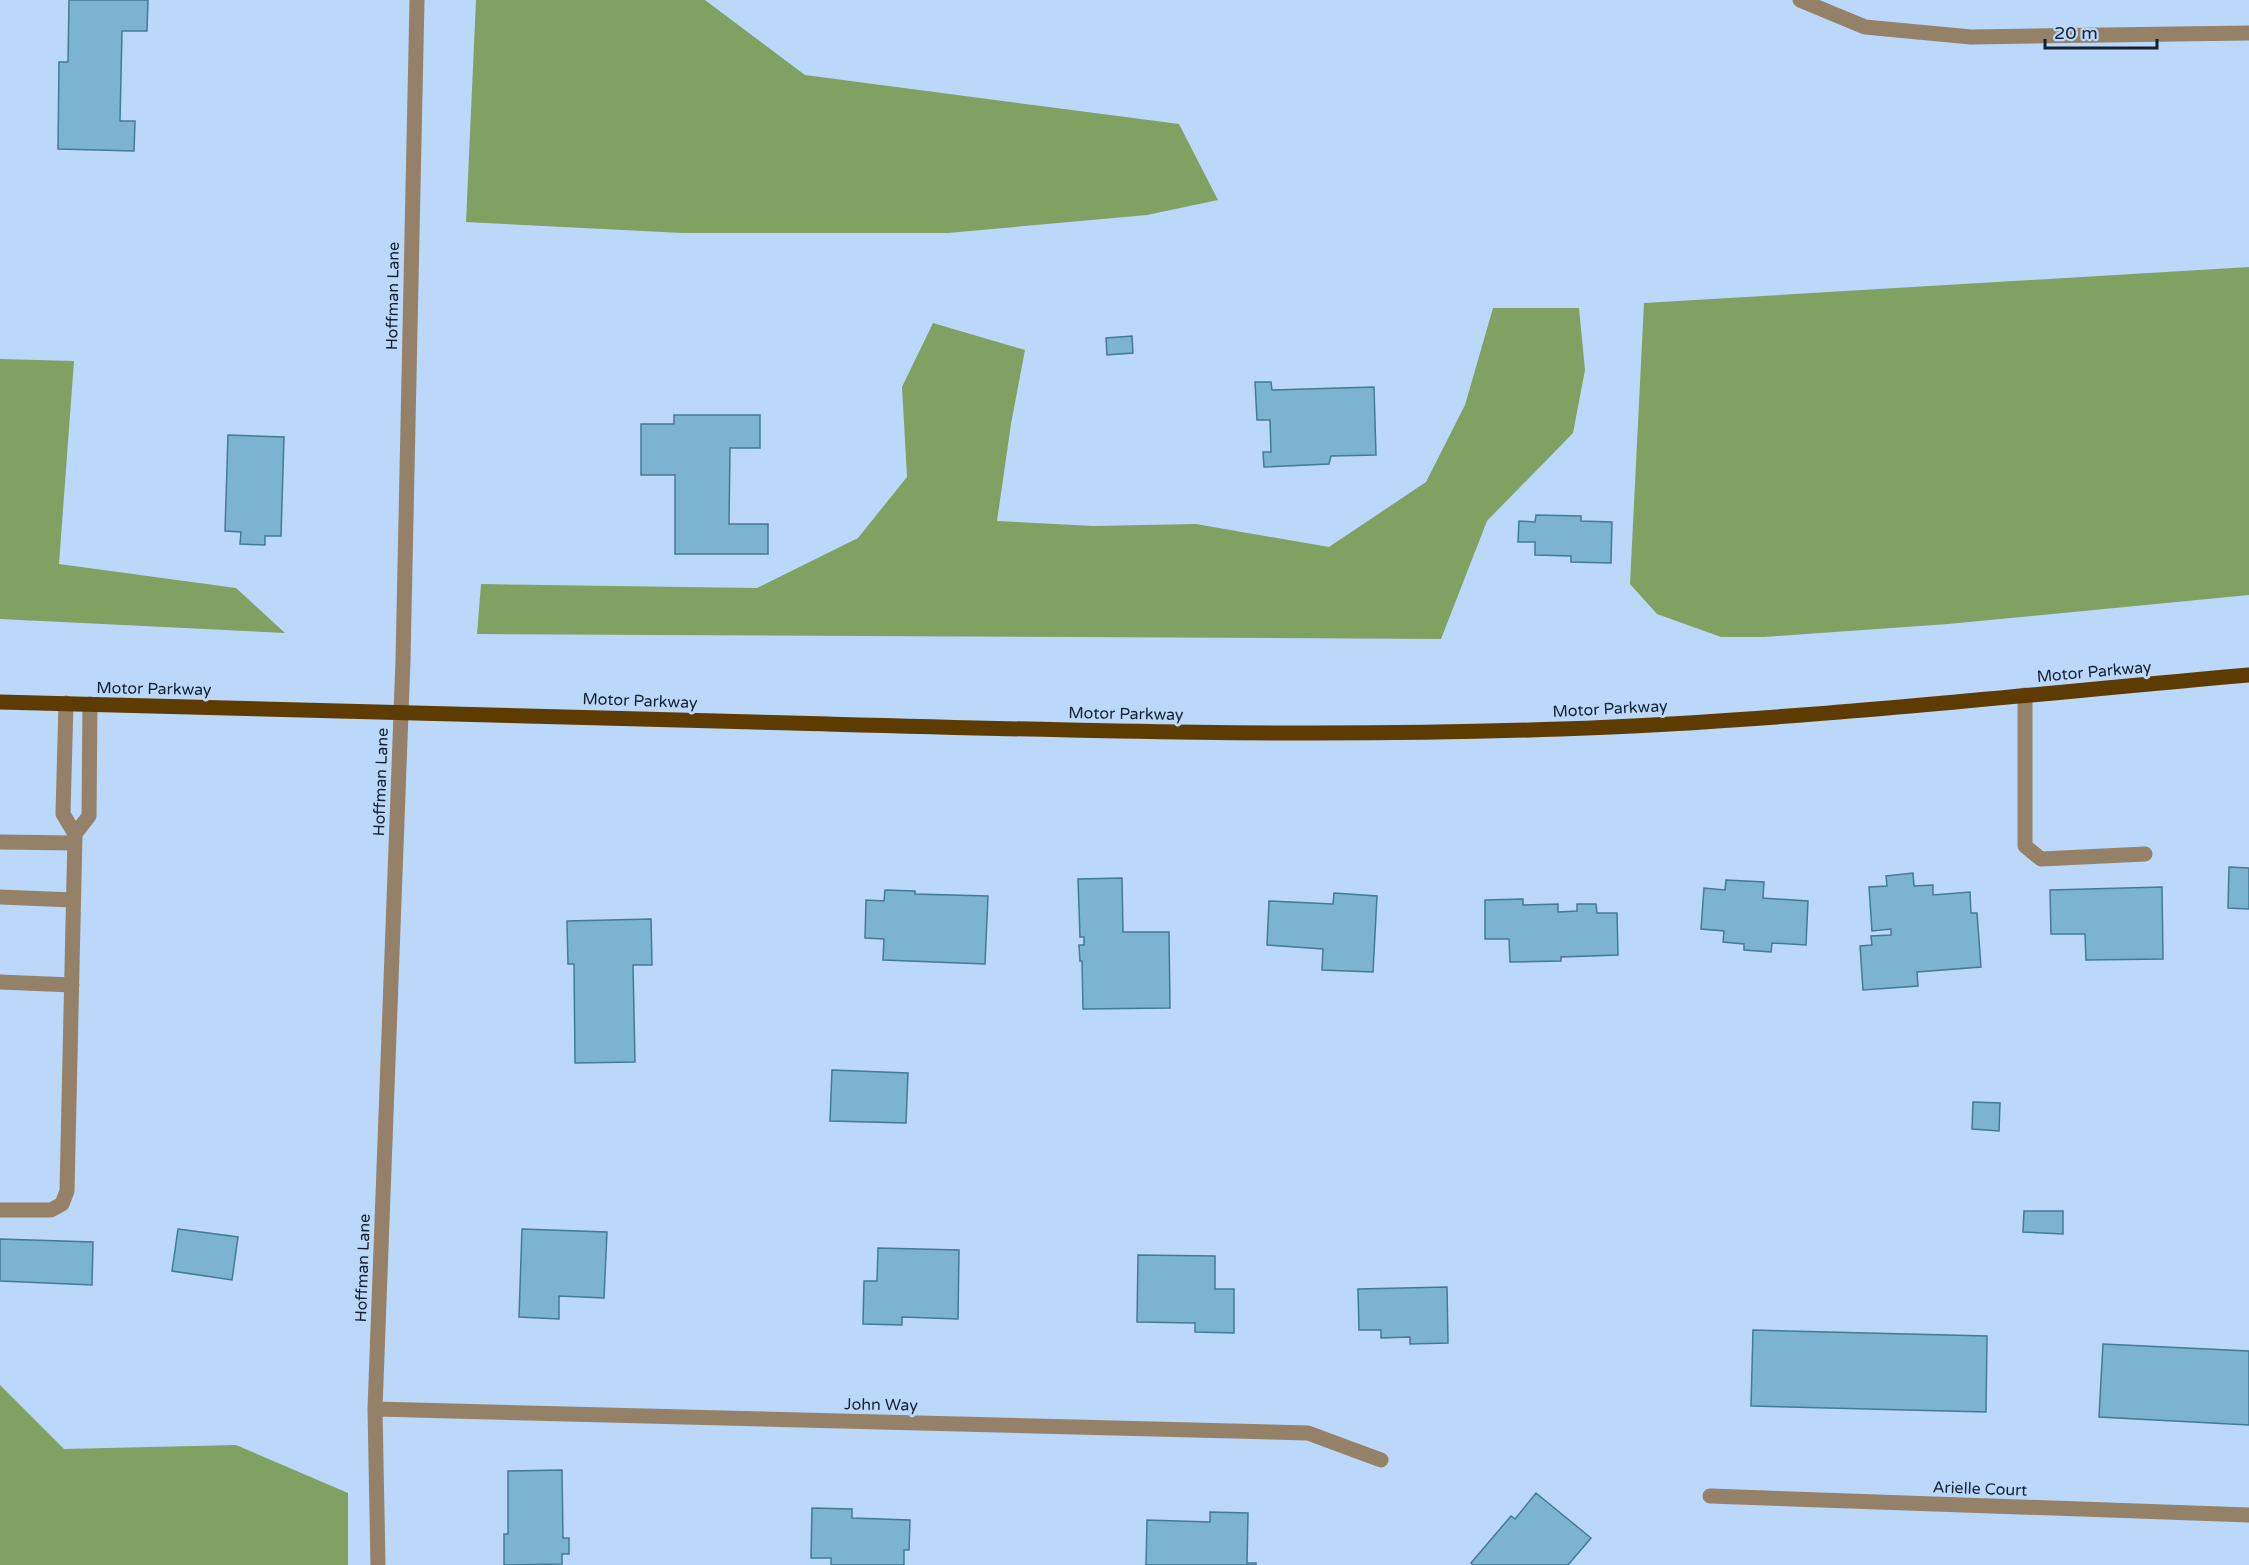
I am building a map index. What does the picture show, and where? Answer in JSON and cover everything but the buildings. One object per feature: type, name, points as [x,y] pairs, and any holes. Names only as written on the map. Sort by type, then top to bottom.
[{"type":"main road","name":"Motor Parkway","points":[[0,702],[1087,731],[1253,733],[1562,729],[1755,718],[2249,675]]},
{"type":"street","name":"Hoffman Lane","points":[[378,1565],[375,1409],[403,660],[417,0]]},
{"type":"street","points":[[1800,0],[1865,27],[1971,37],[2249,33]]},
{"type":"street","points":[[2025,695],[2025,846],[2041,859],[2145,854]]},
{"type":"street","points":[[0,1210],[51,1210],[62,1204],[67,1191],[75,838],[63,814],[66,703]]},
{"type":"street","points":[[75,838],[88,816],[90,704]]},
{"type":"street","points":[[0,842],[75,838]]},
{"type":"street","points":[[0,897],[73,900]]},
{"type":"street","points":[[0,982],[72,985]]},
{"type":"street","name":"John Way","points":[[375,1409],[1308,1433],[1381,1460]]},
{"type":"street","name":"Arielle Court","points":[[1710,1496],[2249,1515]]},
{"type":"green space","points":[[476,0],[705,0],[805,75],[1179,124],[1218,200],[1147,215],[948,233],[682,233],[466,222]]},
{"type":"green space","points":[[2249,267],[2249,595],[1948,624],[1764,637],[1721,637],[1657,614],[1630,584],[1644,303]]},
{"type":"green space","points":[[1493,308],[1579,308],[1585,370],[1573,433],[1487,521],[1441,639],[477,634],[481,584],[757,588],[858,538],[907,477],[902,387],[933,323],[1025,350],[1011,424],[997,521],[1093,526],[1196,524],[1329,547],[1426,482],[1465,405]]},
{"type":"green space","points":[[0,359],[74,361],[59,564],[236,588],[285,633],[0,619]]},
{"type":"green space","points":[[0,1385],[64,1449],[236,1445],[348,1493],[348,1565],[0,1565]]}]
